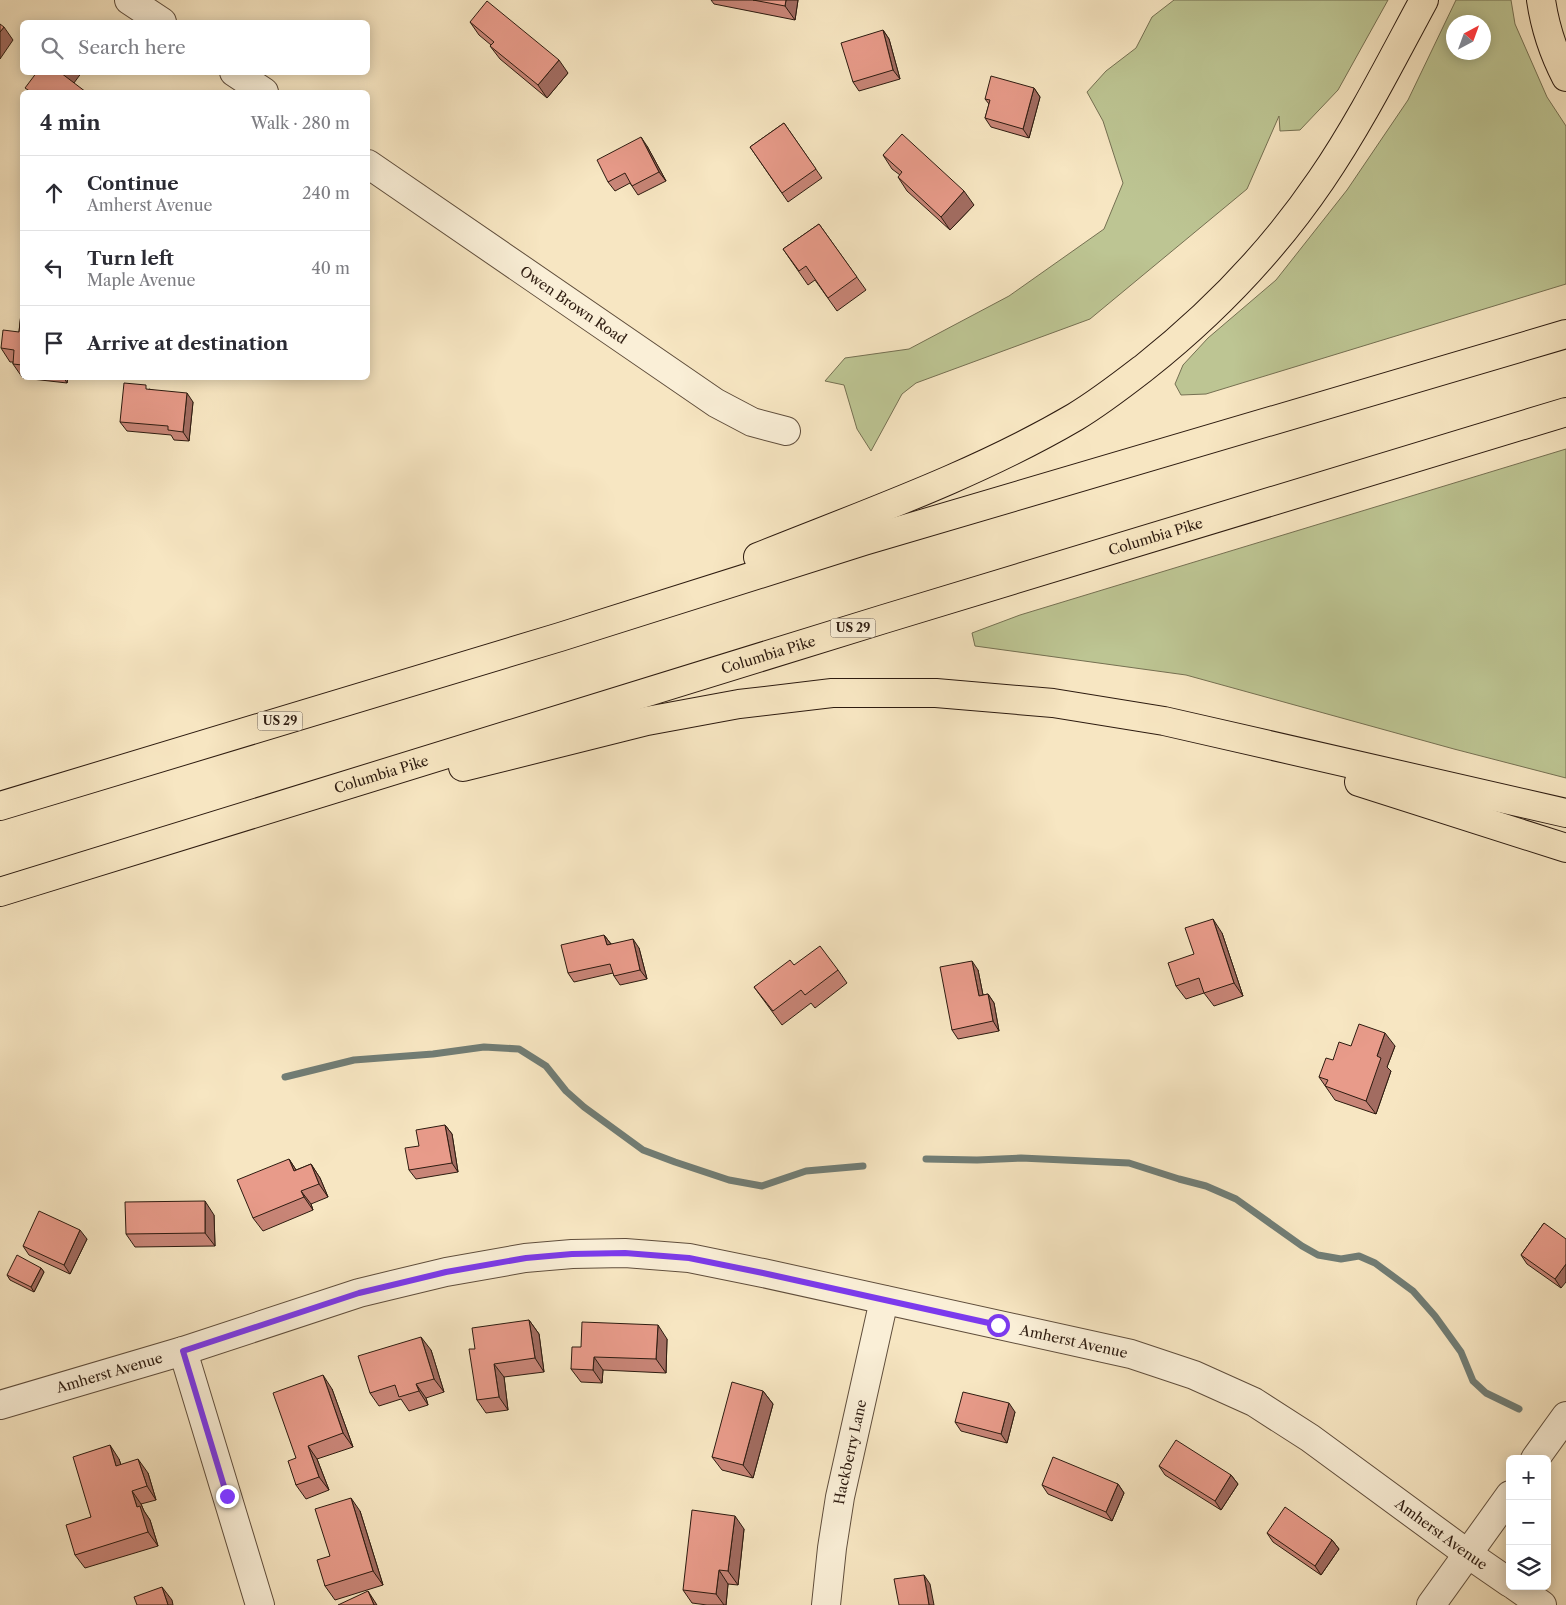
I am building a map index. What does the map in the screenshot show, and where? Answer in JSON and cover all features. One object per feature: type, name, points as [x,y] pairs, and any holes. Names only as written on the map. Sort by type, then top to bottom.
[{"type":"highway","points":[[560,636],[914,494],[1009,453],[1077,416],[1129,379],[1186,334],[1227,294],[1275,240],[1320,180],[1359,119],[1424,0]]},
{"type":"highway","points":[[1541,0],[1544,21],[1566,77]]},
{"type":"highway","name":"US 29","points":[[0,806],[560,636],[873,538],[1566,334]]},
{"type":"highway","name":"Columbia Pike","points":[[0,892],[884,619],[1566,412]]},
{"type":"highway","points":[[142,849],[647,721],[739,704],[832,693],[936,692],[1053,703],[1164,721],[1566,813]]},
{"type":"highway","points":[[1164,721],[1566,848]]},
{"type":"street","points":[[129,0],[159,20]]},
{"type":"street","points":[[238,75],[261,90]]},
{"type":"street","name":"Owen Brown Road","points":[[370,165],[716,403],[752,422],[786,431]]},
{"type":"street","name":"Amherst Avenue","points":[[0,1405],[183,1351],[359,1293],[446,1272],[526,1258],[572,1254],[625,1253],[689,1258],[1131,1354],[1194,1375],[1254,1402],[1310,1438],[1506,1580]]},
{"type":"street","name":"Hackberry Lane","points":[[826,1605],[840,1497],[884,1300]]},
{"type":"street","points":[[183,1351],[260,1605]]},
{"type":"street","points":[[1538,1455],[1566,1416]]},
{"type":"street","points":[[1431,1605],[1506,1500]]},
{"type":"street","points":[[1520,1590],[1542,1605]]},
{"type":"green space","points":[[1174,0],[1388,0],[1338,90],[1300,130],[1280,131],[1279,116],[1247,189],[1090,319],[916,383],[902,394],[871,451],[857,429],[844,385],[825,381],[845,358],[909,349],[1009,296],[1104,229],[1123,183],[1103,121],[1087,92],[1106,71],[1136,48],[1152,17]]},
{"type":"green space","points":[[1456,0],[1511,0],[1515,24],[1547,97],[1566,126],[1566,284],[1206,394],[1181,395],[1175,384],[1183,365],[1208,338],[1276,280],[1347,190],[1408,100],[1446,21],[1446,60],[1491,60],[1491,15],[1449,15]]},
{"type":"green space","points":[[1566,449],[1566,778],[1186,675],[975,646],[972,633],[1020,615]]},
{"type":"building","points":[[753,0],[786,0],[785,6]]},
{"type":"building","points":[[487,1],[559,60],[538,85],[490,46],[494,42],[470,22]]},
{"type":"building","points":[[0,24],[4,27],[0,32]]},
{"type":"building","points":[[883,30],[893,70],[853,82],[841,43]]},
{"type":"building","points":[[35,75],[64,75],[83,90],[28,90],[25,88]]},
{"type":"building","points":[[991,76],[1034,88],[1023,129],[985,118],[990,100],[985,99]]},
{"type":"building","points":[[784,123],[816,169],[782,193],[750,147]]},
{"type":"building","points":[[902,134],[964,191],[941,217],[898,177],[902,172],[883,155]]},
{"type":"building","points":[[641,137],[659,172],[632,186],[625,173],[608,182],[597,160]]},
{"type":"building","points":[[819,224],[857,277],[828,298],[806,266],[799,271],[783,249]]},
{"type":"building","points":[[20,323],[20,365],[13,364],[14,350],[1,348],[3,330],[19,332]]},
{"type":"building","points":[[124,383],[146,385],[146,389],[187,393],[183,432],[168,430],[168,426],[120,422]]},
{"type":"building","points":[[1213,919],[1234,983],[1204,993],[1199,978],[1176,986],[1168,963],[1194,954],[1185,928]]},
{"type":"building","points":[[604,935],[607,945],[633,939],[640,970],[614,976],[610,964],[568,973],[561,945]]},
{"type":"building","points":[[820,946],[838,970],[805,995],[801,990],[773,1011],[754,987],[790,960],[794,965]]},
{"type":"building","points":[[972,961],[979,996],[988,994],[993,1021],[952,1030],[940,967]]},
{"type":"building","points":[[1359,1024],[1385,1033],[1377,1056],[1381,1058],[1366,1101],[1325,1086],[1328,1080],[1319,1077],[1326,1058],[1333,1060],[1339,1042],[1351,1046]]},
{"type":"building","points":[[445,1125],[452,1163],[409,1170],[405,1148],[419,1146],[416,1130]]},
{"type":"building","points":[[289,1159],[294,1171],[311,1164],[319,1184],[301,1191],[304,1197],[253,1218],[237,1180]]},
{"type":"building","points":[[205,1201],[205,1233],[126,1234],[125,1202]]},
{"type":"building","points":[[39,1211],[80,1230],[64,1265],[23,1246]]},
{"type":"building","points":[[1544,1223],[1566,1239],[1566,1264],[1555,1279],[1521,1255]]},
{"type":"building","points":[[17,1255],[41,1268],[31,1287],[7,1275]]},
{"type":"building","points":[[529,1320],[535,1358],[494,1364],[499,1397],[477,1400],[469,1349],[475,1349],[472,1328]]},
{"type":"building","points":[[582,1322],[658,1325],[656,1359],[594,1357],[593,1370],[571,1369],[572,1347],[581,1347]]},
{"type":"building","points":[[421,1337],[434,1379],[416,1384],[419,1391],[399,1397],[395,1385],[370,1393],[358,1356]]},
{"type":"building","points":[[323,1375],[343,1433],[308,1446],[319,1477],[296,1485],[288,1461],[296,1458],[273,1393]]},
{"type":"building","points":[[732,1382],[763,1391],[743,1465],[712,1457]]},
{"type":"building","points":[[963,1392],[1009,1403],[1001,1434],[955,1422]]},
{"type":"building","points":[[1176,1440],[1231,1475],[1215,1501],[1159,1466]]},
{"type":"building","points":[[110,1445],[116,1466],[138,1459],[147,1486],[132,1491],[137,1507],[140,1506],[148,1532],[75,1555],[66,1525],[91,1517],[73,1457]]},
{"type":"building","points":[[1053,1457],[1118,1484],[1106,1512],[1042,1485]]},
{"type":"building","points":[[351,1498],[373,1571],[325,1586],[317,1560],[330,1556],[315,1509]]},
{"type":"building","points":[[1285,1507],[1332,1540],[1315,1566],[1267,1533]]},
{"type":"building","points":[[692,1510],[735,1516],[728,1571],[719,1570],[716,1594],[683,1590]]},
{"type":"building","points":[[924,1575],[929,1605],[899,1605],[894,1579]]},
{"type":"building","points":[[162,1587],[168,1605],[137,1605],[134,1597]]},
{"type":"building","points":[[368,1591],[374,1605],[338,1605]]},
{"type":"waterway","points":[[285,1077],[354,1060],[433,1054],[484,1047],[519,1049],[546,1066],[566,1091],[584,1107],[643,1150],[675,1162],[729,1180],[762,1186],[806,1171],[863,1166]]},
{"type":"waterway","points":[[926,1159],[977,1160],[1021,1158],[1129,1163],[1206,1186],[1236,1199],[1302,1246],[1318,1255],[1341,1259],[1359,1256],[1375,1263],[1413,1291],[1435,1316],[1461,1352],[1473,1381],[1486,1393],[1519,1409]]},
{"type":"route","points":[[227,1496],[183,1351],[359,1293],[446,1272],[526,1258],[572,1254],[625,1253],[689,1258],[998,1325]]}]
